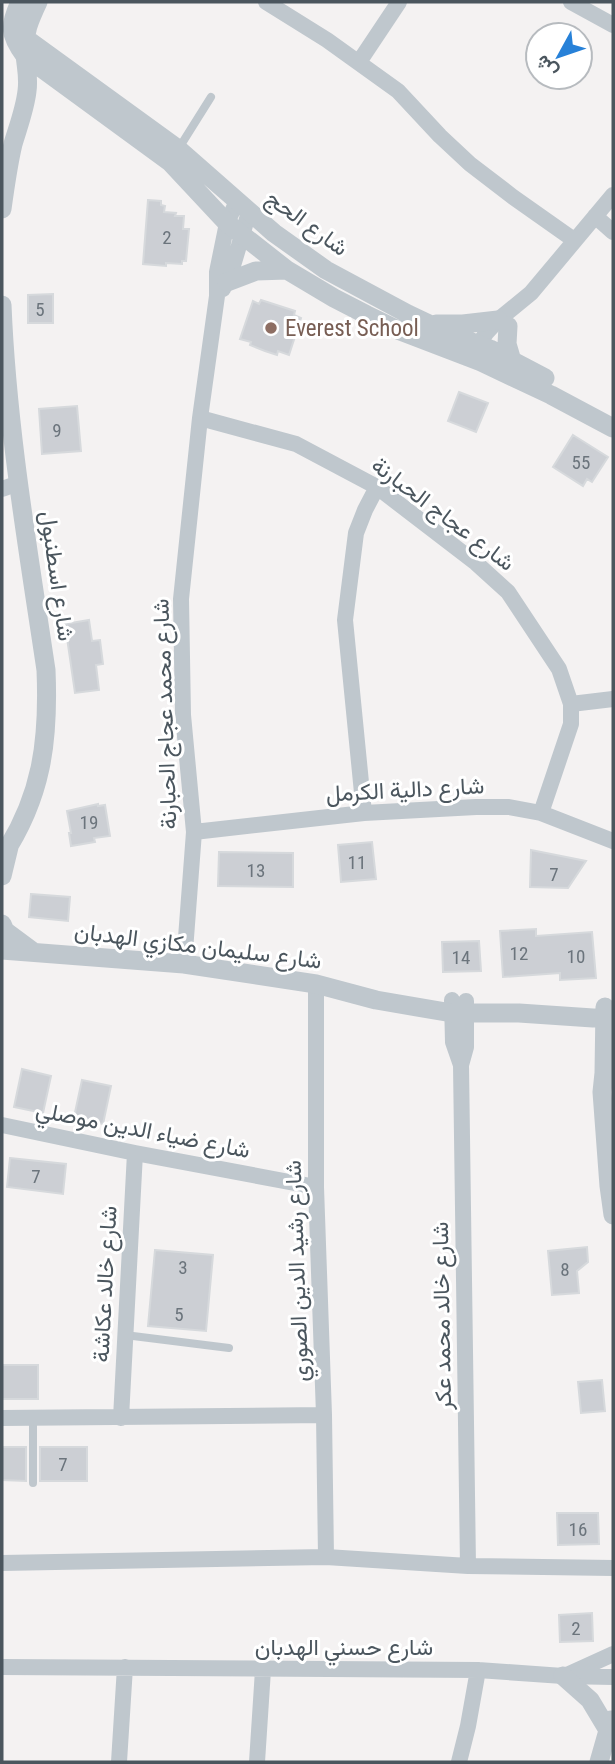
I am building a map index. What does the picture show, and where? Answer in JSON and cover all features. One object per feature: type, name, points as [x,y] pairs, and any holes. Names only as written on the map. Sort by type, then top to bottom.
[{"type":"street","points":[[2,209],[9,160],[28,89],[28,69],[13,37],[20,2]]},
{"type":"street","points":[[13,37],[29,21],[38,2]]},
{"type":"street","points":[[267,2],[327,40],[398,91],[470,164],[575,240]]},
{"type":"street","points":[[359,62],[399,2]]},
{"type":"street","points":[[571,2],[613,25]]},
{"type":"street","name":"شارع الحج","points":[[13,37],[326,270],[613,428]]},
{"type":"street","name":"شارع الحج","points":[[174,156],[234,228],[287,270],[334,298],[400,331],[512,361],[613,416]]},
{"type":"street","points":[[480,353],[613,195]]},
{"type":"street","name":"شارع محمد عجاج الحبارنة","points":[[184,964],[194,832],[183,715],[181,599],[200,418],[222,289],[217,272],[243,207]]},
{"type":"street","points":[[595,216],[613,232]]},
{"type":"street","points":[[222,289],[256,271],[287,270]]},
{"type":"street","name":"شارع اسطنبول","points":[[2,305],[9,401],[10,486],[46,670],[47,700],[38,783],[4,856],[2,876]]},
{"type":"street","points":[[428,324],[503,323]]},
{"type":"street","points":[[503,323],[512,361]]},
{"type":"street","name":"شارع عجاج الحبارنة","points":[[200,418],[296,444],[377,487],[476,563],[508,592],[559,669],[571,704],[571,724],[541,813]]},
{"type":"street","points":[[364,813],[345,620],[356,533],[377,487]]},
{"type":"street","points":[[571,704],[613,699]]},
{"type":"street","name":"شارع دالية الكرمل","points":[[194,832],[364,813],[509,807],[541,813],[613,841]]},
{"type":"street","points":[[2,924],[5,931],[32,951]]},
{"type":"street","name":"شارع سليمان مكازي الهدبان","points":[[2,941],[32,951]]},
{"type":"street","name":"شارع سليمان مكازي الهدبان","points":[[2,950],[184,964],[316,984],[356,993],[376,992],[459,1006],[604,1012]]},
{"type":"street","name":"شارع رشيد الدين الصوري","points":[[316,984],[316,1187],[326,1557]]},
{"type":"street","name":"شارع خالد محمد عكر","points":[[459,1006],[453,1042],[461,1066],[468,1566]]},
{"type":"street","points":[[604,1012],[602,1092],[613,1215]]},
{"type":"street","name":"شارع ضياء الدين موصلي","points":[[2,1125],[316,1187]]},
{"type":"street","name":"شارع خالد عكاشة","points":[[121,1418],[135,1153]]},
{"type":"street","points":[[2,1418],[324,1415]]},
{"type":"street","points":[[2,1563],[326,1557],[468,1566],[613,1567]]},
{"type":"street","name":"شارع حسني الهدبان","points":[[563,1676],[613,1654]]},
{"type":"street","name":"شارع حسني الهدبان","points":[[2,1667],[478,1670],[613,1677]]},
{"type":"street","points":[[119,1762],[125,1667]]},
{"type":"street","points":[[257,1762],[263,1670]]},
{"type":"street","points":[[458,1762],[468,1726],[478,1670]]},
{"type":"street","points":[[563,1676],[611,1721],[599,1762]]},
{"type":"lane","points":[[174,156],[211,97]]},
{"type":"lane","points":[[125,1335],[229,1348]]},
{"type":"lane","points":[[33,1418],[33,1483]]},
{"type":"building","points":[[148,200],[161,201],[161,205],[165,206],[164,212],[184,216],[183,229],[189,229],[186,261],[182,261],[182,264],[143,264]]},
{"type":"building","points":[[53,294],[53,323],[28,323],[28,295]]},
{"type":"building","name":"Everest School","points":[[261,300],[295,311],[294,315],[301,318],[289,355],[278,351],[277,355],[240,339],[253,301],[259,304]]},
{"type":"building","points":[[459,392],[488,403],[476,432],[448,421]]},
{"type":"building","points":[[77,406],[81,451],[42,454],[39,409]]},
{"type":"building","points":[[573,435],[608,457],[592,482],[587,479],[583,486],[553,467]]},
{"type":"building","points":[[89,620],[92,641],[100,640],[103,664],[96,665],[99,690],[75,693],[65,624]]},
{"type":"building","points":[[105,805],[110,836],[71,846],[67,811]]},
{"type":"building","points":[[372,842],[376,879],[341,882],[338,845]]},
{"type":"building","points":[[531,850],[586,861],[568,888],[530,887]]},
{"type":"building","points":[[219,852],[293,853],[293,887],[218,886]]},
{"type":"building","points":[[31,894],[70,897],[68,921],[29,917]]},
{"type":"building","points":[[536,929],[536,936],[592,932],[596,978],[560,980],[560,973],[503,977],[500,931]]},
{"type":"building","points":[[479,941],[481,971],[443,972],[442,942]]},
{"type":"building","points":[[22,1069],[51,1076],[43,1113],[14,1107]]},
{"type":"building","points":[[82,1080],[111,1086],[103,1124],[74,1117]]},
{"type":"building","points":[[10,1158],[66,1164],[63,1194],[7,1187]]},
{"type":"building","points":[[587,1247],[588,1262],[577,1271],[579,1293],[552,1295],[548,1251]]},
{"type":"building","points":[[155,1250],[213,1255],[206,1331],[148,1326]]},
{"type":"building","points":[[2,1365],[38,1365],[38,1399],[2,1399]]},
{"type":"building","points":[[602,1380],[605,1411],[581,1413],[578,1382]]},
{"type":"building","points":[[2,1447],[26,1447],[26,1481],[2,1480]]},
{"type":"building","points":[[40,1447],[87,1447],[87,1481],[40,1481]]},
{"type":"building","points":[[557,1513],[598,1513],[599,1544],[558,1545]]},
{"type":"building","points":[[592,1613],[593,1641],[560,1642],[559,1615]]},
{"type":"place","name":"Everest School","points":[[271,328]]}]
